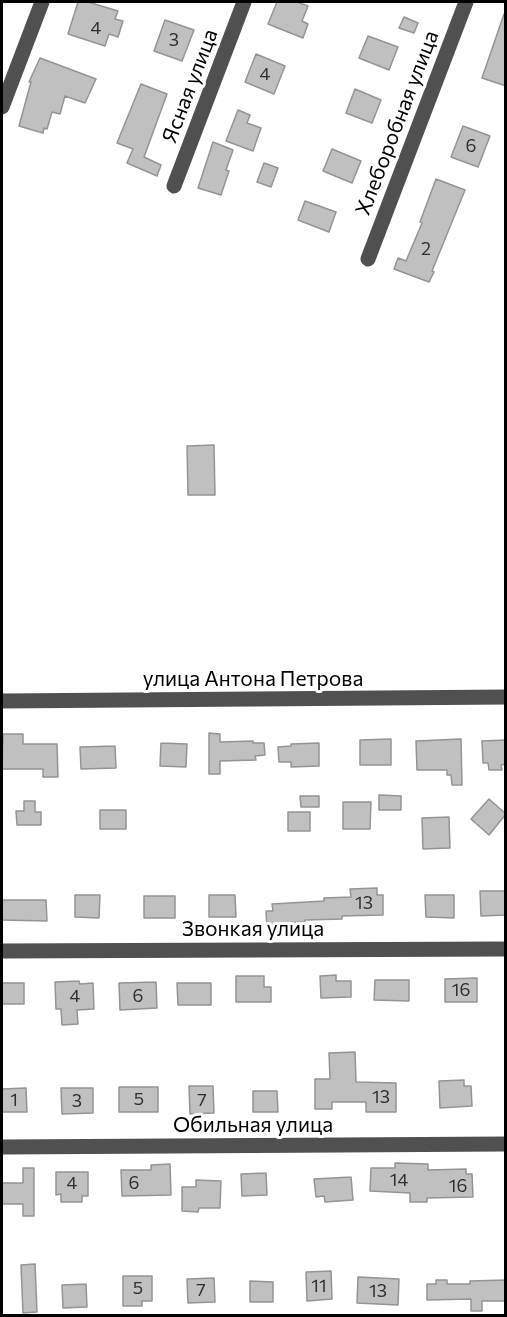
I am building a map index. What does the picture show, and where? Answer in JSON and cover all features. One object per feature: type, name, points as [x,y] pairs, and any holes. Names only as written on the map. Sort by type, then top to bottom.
[{"type":"street","points":[[2,107],[42,2]]},
{"type":"street","name":"Ясная улица","points":[[174,186],[244,2]]},
{"type":"street","name":"Хлеборобная улица","points":[[368,259],[466,2]]},
{"type":"street","name":"улица Антона Петрова","points":[[2,701],[506,697]]},
{"type":"street","name":"Звонкая улица","points":[[2,951],[506,949]]},
{"type":"street","name":"Обильная улица","points":[[2,1148],[506,1144]]},
{"type":"building","points":[[78,2],[88,2],[118,11],[115,19],[123,21],[118,37],[109,34],[105,46],[68,34]]},
{"type":"building","points":[[277,2],[297,2],[308,6],[302,21],[308,24],[303,38],[268,24]]},
{"type":"building","points":[[504,14],[506,14],[506,86],[482,78]]},
{"type":"building","points":[[404,17],[418,23],[414,33],[399,28]]},
{"type":"building","points":[[165,20],[194,30],[182,61],[154,51]]},
{"type":"building","points":[[368,36],[398,47],[389,70],[359,58]]},
{"type":"building","points":[[256,54],[285,66],[274,94],[245,82]]},
{"type":"building","points":[[40,58],[96,79],[85,103],[65,96],[60,114],[52,112],[47,129],[44,128],[43,133],[19,126],[31,82],[29,82]]},
{"type":"building","points":[[141,84],[167,94],[144,157],[161,165],[157,176],[127,163],[133,149],[117,143]]},
{"type":"building","points":[[355,89],[381,100],[372,123],[346,113]]},
{"type":"building","points":[[238,110],[250,115],[247,123],[261,128],[253,151],[226,141]]},
{"type":"building","points":[[463,126],[490,136],[478,167],[451,157]]},
{"type":"building","points":[[213,142],[233,150],[221,195],[198,188]]},
{"type":"building","points":[[332,149],[361,161],[352,183],[323,171]]},
{"type":"building","points":[[264,163],[278,168],[271,187],[257,182]]},
{"type":"building","points":[[436,179],[465,190],[429,282],[394,269],[398,258],[406,261],[422,223],[420,222]]},
{"type":"building","points":[[305,201],[336,212],[329,232],[298,220]]},
{"type":"building","points":[[214,445],[215,495],[188,495],[187,446]]},
{"type":"building","points":[[209,733],[220,734],[220,742],[264,743],[265,755],[255,756],[256,760],[220,761],[220,774],[209,774]]},
{"type":"building","points":[[3,734],[23,734],[23,744],[57,744],[58,777],[43,777],[43,769],[2,769]]},
{"type":"building","points":[[391,739],[391,765],[360,765],[360,740]]},
{"type":"building","points":[[461,739],[462,785],[452,785],[451,775],[447,775],[447,770],[417,770],[416,741]]},
{"type":"building","points":[[506,740],[506,764],[501,765],[502,770],[489,770],[488,763],[483,763],[482,741]]},
{"type":"building","points":[[161,743],[187,744],[186,767],[160,766]]},
{"type":"building","points":[[319,743],[319,766],[291,767],[291,762],[279,762],[278,747]]},
{"type":"building","points":[[115,746],[116,768],[81,769],[80,747]]},
{"type":"building","points":[[379,795],[401,796],[401,810],[379,810]]},
{"type":"building","points":[[300,796],[319,796],[319,807],[301,807]]},
{"type":"building","points":[[489,799],[506,814],[489,835],[471,819]]},
{"type":"building","points":[[24,801],[35,801],[35,812],[41,812],[41,825],[17,825],[16,811],[24,811]]},
{"type":"building","points":[[343,802],[371,802],[370,829],[343,829]]},
{"type":"building","points":[[100,810],[126,810],[126,829],[100,829]]},
{"type":"building","points":[[288,812],[310,812],[310,831],[288,831]]},
{"type":"building","points":[[449,817],[450,848],[423,849],[422,818]]},
{"type":"building","points":[[377,888],[377,895],[383,895],[383,915],[305,920],[305,922],[284,923],[285,929],[267,930],[266,911],[273,911],[272,904],[351,897],[350,889]]},
{"type":"building","points":[[480,891],[506,891],[506,915],[481,916]]},
{"type":"building","points":[[75,895],[100,895],[99,918],[75,917]]},
{"type":"building","points":[[209,895],[235,895],[236,917],[209,917]]},
{"type":"building","points":[[425,895],[454,895],[454,918],[426,917]]},
{"type":"building","points":[[144,896],[175,896],[175,918],[144,918]]},
{"type":"building","points":[[2,900],[46,900],[47,921],[2,920]]},
{"type":"building","points":[[336,975],[336,981],[351,981],[351,997],[321,998],[320,976]]},
{"type":"building","points":[[236,976],[264,976],[264,987],[271,987],[271,1002],[236,1002]]},
{"type":"building","points":[[477,978],[477,1002],[445,1002],[445,979]]},
{"type":"building","points":[[375,980],[409,980],[409,1001],[374,1000]]},
{"type":"building","points":[[79,981],[80,984],[93,983],[94,1009],[77,1010],[78,1024],[62,1025],[61,1009],[56,1009],[55,982]]},
{"type":"building","points":[[156,982],[157,1008],[120,1010],[119,983]]},
{"type":"building","points":[[2,983],[24,983],[24,1004],[2,1004]]},
{"type":"building","points":[[177,983],[211,983],[211,1005],[178,1005]]},
{"type":"building","points":[[355,1052],[356,1082],[396,1083],[396,1112],[366,1112],[366,1102],[332,1102],[332,1109],[315,1109],[315,1079],[330,1079],[329,1053]]},
{"type":"building","points":[[464,1080],[464,1086],[471,1086],[472,1106],[440,1108],[439,1081]]},
{"type":"building","points":[[189,1086],[213,1086],[214,1113],[190,1114]]},
{"type":"building","points":[[119,1087],[158,1087],[158,1112],[119,1112]]},
{"type":"building","points":[[26,1088],[27,1112],[2,1112],[2,1089]]},
{"type":"building","points":[[61,1088],[93,1088],[93,1113],[62,1114]]},
{"type":"building","points":[[253,1091],[277,1091],[278,1112],[253,1112]]},
{"type":"building","points":[[395,1163],[428,1164],[428,1170],[466,1169],[466,1174],[472,1174],[473,1197],[427,1198],[427,1202],[410,1202],[410,1193],[370,1191],[371,1168],[395,1168]]},
{"type":"building","points":[[170,1164],[171,1195],[122,1196],[121,1170],[151,1170],[151,1165]]},
{"type":"building","points":[[23,1168],[34,1168],[34,1216],[23,1216],[23,1204],[2,1204],[2,1183],[23,1183]]},
{"type":"building","points":[[56,1172],[88,1172],[88,1196],[82,1196],[82,1202],[61,1202],[61,1194],[56,1195]]},
{"type":"building","points":[[266,1173],[267,1195],[242,1196],[241,1174]]},
{"type":"building","points":[[351,1177],[353,1200],[325,1202],[324,1196],[316,1197],[314,1179]]},
{"type":"building","points":[[196,1180],[221,1181],[220,1208],[199,1208],[198,1212],[182,1211],[182,1187],[196,1187]]},
{"type":"building","points":[[35,1264],[37,1312],[23,1313],[21,1265]]},
{"type":"building","points":[[331,1271],[332,1299],[307,1301],[306,1272]]},
{"type":"building","points":[[123,1276],[152,1276],[152,1301],[142,1301],[142,1306],[123,1306]]},
{"type":"building","points":[[358,1277],[399,1279],[398,1305],[357,1303]]},
{"type":"building","points":[[214,1278],[215,1302],[188,1303],[187,1279]]},
{"type":"building","points":[[436,1280],[447,1280],[447,1284],[470,1284],[470,1281],[506,1280],[506,1301],[482,1301],[482,1311],[471,1311],[471,1299],[427,1300],[427,1284],[436,1284]]},
{"type":"building","points":[[250,1281],[273,1282],[273,1302],[250,1302]]},
{"type":"building","points":[[86,1284],[87,1307],[63,1308],[62,1285]]}]
